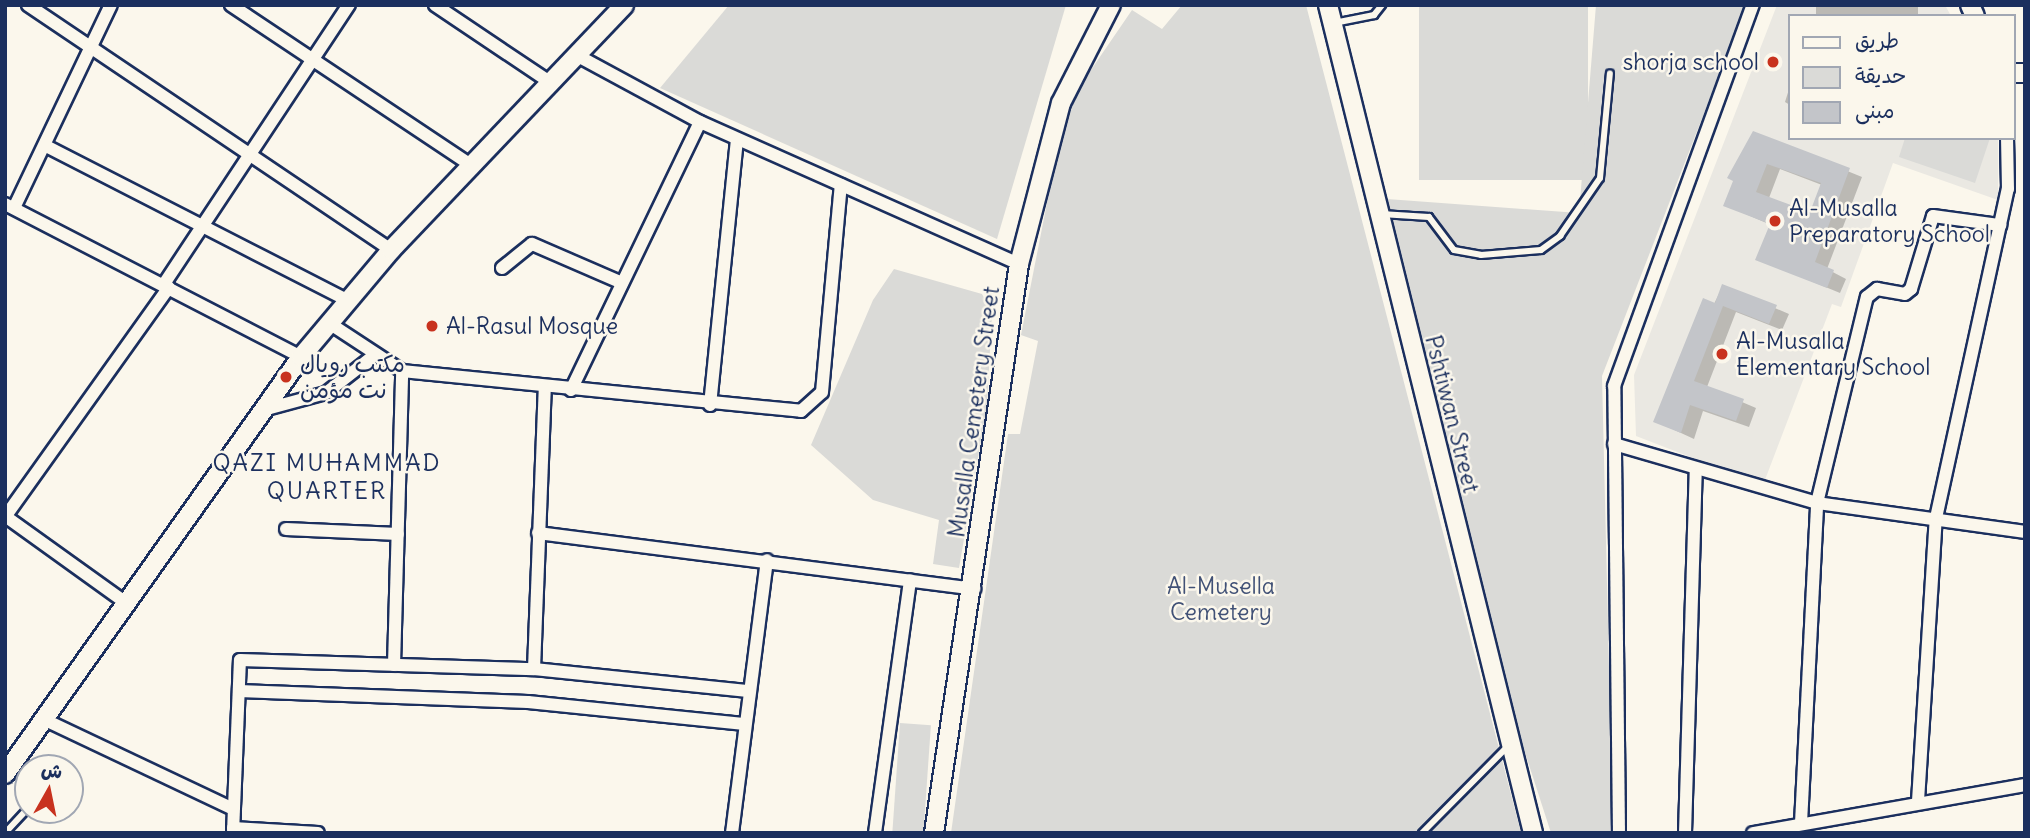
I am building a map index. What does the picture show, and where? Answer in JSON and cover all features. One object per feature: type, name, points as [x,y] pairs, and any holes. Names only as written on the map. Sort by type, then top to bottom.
[{"type":"street","points":[[28,5],[92,44],[250,150],[390,250]]},
{"type":"street","points":[[111,5],[46,146],[10,206],[301,357]]},
{"type":"street","points":[[231,5],[472,166]]},
{"type":"street","points":[[126,603],[5,516],[166,286],[200,224],[349,5]]},
{"type":"street","points":[[435,5],[551,83]]},
{"type":"street","name":"Pshtiwan Street","points":[[1328,5],[1376,214],[1533,833]]},
{"type":"street","points":[[1619,833],[1614,386],[1753,5]]},
{"type":"street","points":[[5,774],[301,357],[390,250],[578,56],[618,7]]},
{"type":"street","name":"Musalla Cemetery Street","points":[[934,833],[974,589],[1019,264],[1057,114],[1108,7]]},
{"type":"street","points":[[578,56],[700,122],[1019,264]]},
{"type":"street","points":[[571,390],[700,122]]},
{"type":"street","points":[[710,405],[737,139]]},
{"type":"street","points":[[1918,801],[1936,518],[2008,189],[2007,140]]},
{"type":"street","points":[[46,146],[347,300]]},
{"type":"street","points":[[329,323],[402,372],[710,405],[801,411],[822,392],[841,184]]},
{"type":"street","points":[[1801,823],[1817,503],[1867,297],[1877,289],[1905,294],[1911,289],[1933,216],[2000,225]]},
{"type":"street","points":[[502,268],[532,244],[622,283]]},
{"type":"street","points":[[263,410],[326,393],[376,354]]},
{"type":"street","points":[[394,665],[402,372]]},
{"type":"street","points":[[534,669],[545,387]]},
{"type":"street","points":[[1614,444],[1696,471],[1817,503],[2025,531]]},
{"type":"street","points":[[1685,833],[1696,471]]},
{"type":"street","points":[[286,529],[398,534]]},
{"type":"street","points":[[538,533],[767,560],[974,589]]},
{"type":"street","points":[[732,833],[748,691],[767,560]]},
{"type":"street","points":[[875,833],[910,580]]},
{"type":"street","points":[[318,833],[233,831],[240,660],[534,669],[748,691]]},
{"type":"street","points":[[239,691],[528,702],[745,724]]},
{"type":"street","points":[[43,719],[233,809]]},
{"type":"street","points":[[1754,833],[1918,801],[2025,785]]},
{"type":"lane","points":[[1332,24],[1374,15],[1382,5]]},
{"type":"lane","points":[[1376,214],[1429,217],[1454,250],[1481,255],[1541,250],[1560,236],[1600,178],[1610,73]]},
{"type":"lane","points":[[1422,833],[1510,744]]},
{"type":"shaded area","points":[[1777,5],[1945,5],[1950,14],[1788,14],[1788,140],[1998,140],[1998,200],[1893,163],[1841,307],[1832,304],[1763,485],[1636,436],[1634,375]]},
{"type":"green space","points":[[729,5],[1066,5],[997,239],[660,88]]},
{"type":"green space","name":"Al-Musella Cemetery","points":[[1182,5],[1306,5],[1521,833],[951,833],[1008,434],[1020,434],[1038,341],[1021,335],[1059,142],[1080,86],[1132,10],[1162,29]]},
{"type":"green space","points":[[1419,5],[1588,5],[1588,180],[1419,180]]},
{"type":"green space","points":[[1596,5],[1746,5],[1602,376],[1613,833],[1551,833],[1519,734],[1387,199],[1579,213]]},
{"type":"green space","points":[[1904,140],[1989,140],[1975,183],[1899,157]]},
{"type":"green space","points":[[894,269],[982,294],[992,313],[987,405],[959,568],[933,564],[939,520],[873,500],[811,445],[873,300]]},
{"type":"green space","points":[[900,723],[931,725],[923,833],[892,833]]},
{"type":"building","points":[[1753,131],[1850,168],[1815,262],[1834,270],[1827,288],[1755,260],[1770,224],[1723,206],[1733,181],[1727,178]],"holes":[[[1767,164],[1821,183],[1810,212],[1756,192]]]},
{"type":"building","points":[[1722,284],[1777,305],[1769,324],[1723,306],[1694,381],[1744,399],[1736,421],[1690,405],[1681,433],[1653,422],[1703,298],[1715,303]]},
{"type":"place","name":"shorja school","points":[[1773,62]]},
{"type":"place","name":"Al-Musalla Preparatory School","points":[[1775,221]]},
{"type":"place","name":"Al-Rasul Mosque","points":[[432,326]]},
{"type":"place","name":"Al-Musalla Elementary School","points":[[1722,354]]},
{"type":"place","name":"مكتب رويال نت مؤمن","points":[[286,377]]},
{"type":"district","name":"QAZI MUHAMMAD QUARTER","points":[[327,477]]}]
